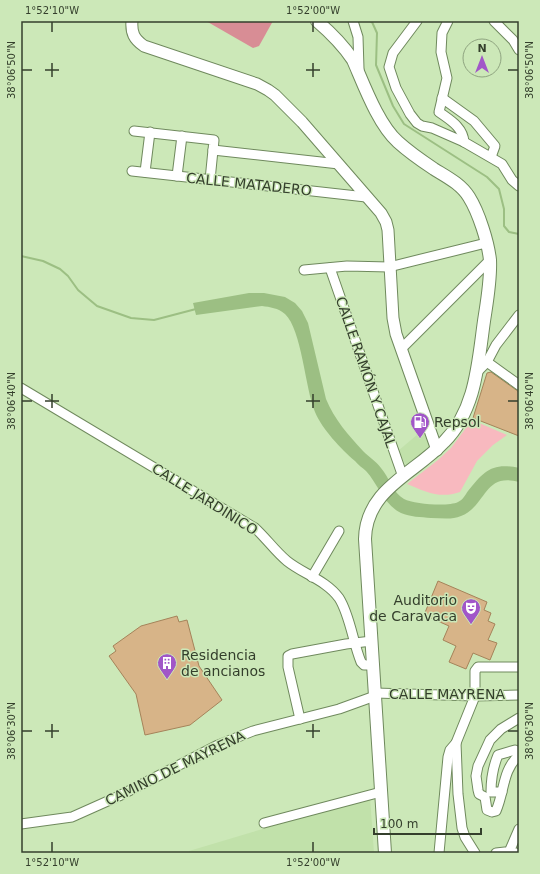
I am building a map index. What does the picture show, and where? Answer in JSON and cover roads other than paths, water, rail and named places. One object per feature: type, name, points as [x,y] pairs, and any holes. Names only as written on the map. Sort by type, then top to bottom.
[{"type":"main road","points":[[317,21],[340,42],[353,60],[381,120],[388,131],[417,158],[456,183],[468,196],[476,211],[490,260],[483,359],[476,373],[469,401],[462,417],[450,436],[436,450],[400,479],[378,500],[369,514],[365,532],[384,853]]},
{"type":"street","points":[[132,21],[133,35],[144,46],[257,84],[268,90],[302,122],[381,213],[388,230],[389,267],[393,318],[396,334],[436,450]]},
{"type":"street","points":[[353,21],[358,43],[359,74]]},
{"type":"street","points":[[417,21],[393,53],[389,68],[391,76],[410,114],[417,123],[422,126],[432,128],[464,142],[502,164],[512,180],[519,186]]},
{"type":"street","points":[[448,21],[442,33],[441,52],[447,78],[439,112],[457,125],[463,134],[464,142]]},
{"type":"street","points":[[494,21],[513,40],[519,50]]},
{"type":"street","points":[[442,98],[474,121],[495,146],[491,157]]},
{"type":"street","points":[[134,131],[214,140],[210,180]]},
{"type":"street","points":[[145,172],[150,132]]},
{"type":"street","points":[[177,176],[182,136]]},
{"type":"street","points":[[212,150],[339,164]]},
{"type":"street","name":"CALLE MATADERO","points":[[132,171],[366,196]]},
{"type":"street","points":[[304,270],[347,266],[389,267],[486,244]]},
{"type":"street","points":[[401,349],[490,260]]},
{"type":"street","name":"CALLE RAMÓN Y CAJAL","points":[[330,268],[400,479]]},
{"type":"street","points":[[519,315],[499,341],[492,353],[483,359],[519,385]]},
{"type":"street","points":[[483,343],[499,341]]},
{"type":"street","points":[[483,343],[490,346],[492,353]]},
{"type":"street","name":"CALLE JARDINICO","points":[[21,388],[247,523],[261,534],[286,560],[330,589],[344,608],[358,656],[363,665],[374,665]]},
{"type":"street","points":[[312,576],[340,531]]},
{"type":"street","points":[[300,719],[288,667],[288,656],[354,643],[372,642]]},
{"type":"street","points":[[439,853],[443,820],[446,768],[475,696],[475,671],[478,667],[519,667]]},
{"type":"street","name":"CALLE MAYRENA","points":[[375,695],[475,696],[519,694]]},
{"type":"street","name":"CAMINO DE MAYRENA","points":[[21,824],[72,817],[119,796],[218,745],[253,731],[338,709],[375,695]]},
{"type":"street","points":[[517,752],[509,766],[496,811],[492,812],[487,810],[485,798],[479,794],[476,771],[490,740],[501,729],[519,718]]},
{"type":"street","points":[[502,792],[490,792],[494,765],[498,755],[517,752]]},
{"type":"street","points":[[453,753],[462,828],[465,837],[475,853]]},
{"type":"street","points":[[264,823],[381,792]]},
{"type":"street","points":[[496,853],[512,853],[519,829]]},
{"type":"waterway","points":[[370,21],[372,22],[377,33],[376,65],[393,106],[404,124],[487,177],[499,189],[504,209],[504,226],[509,232],[519,234]]},
{"type":"waterway","points":[[21,256],[43,261],[60,269],[68,276],[78,290],[97,306],[131,318],[154,320],[196,309]]},
{"type":"place","name":"Repsol","points":[[420,439]]},
{"type":"place","name":"Auditorio de Caravaca","points":[[471,625]]},
{"type":"place","name":"Residencia de ancianos","points":[[167,680]]}]
